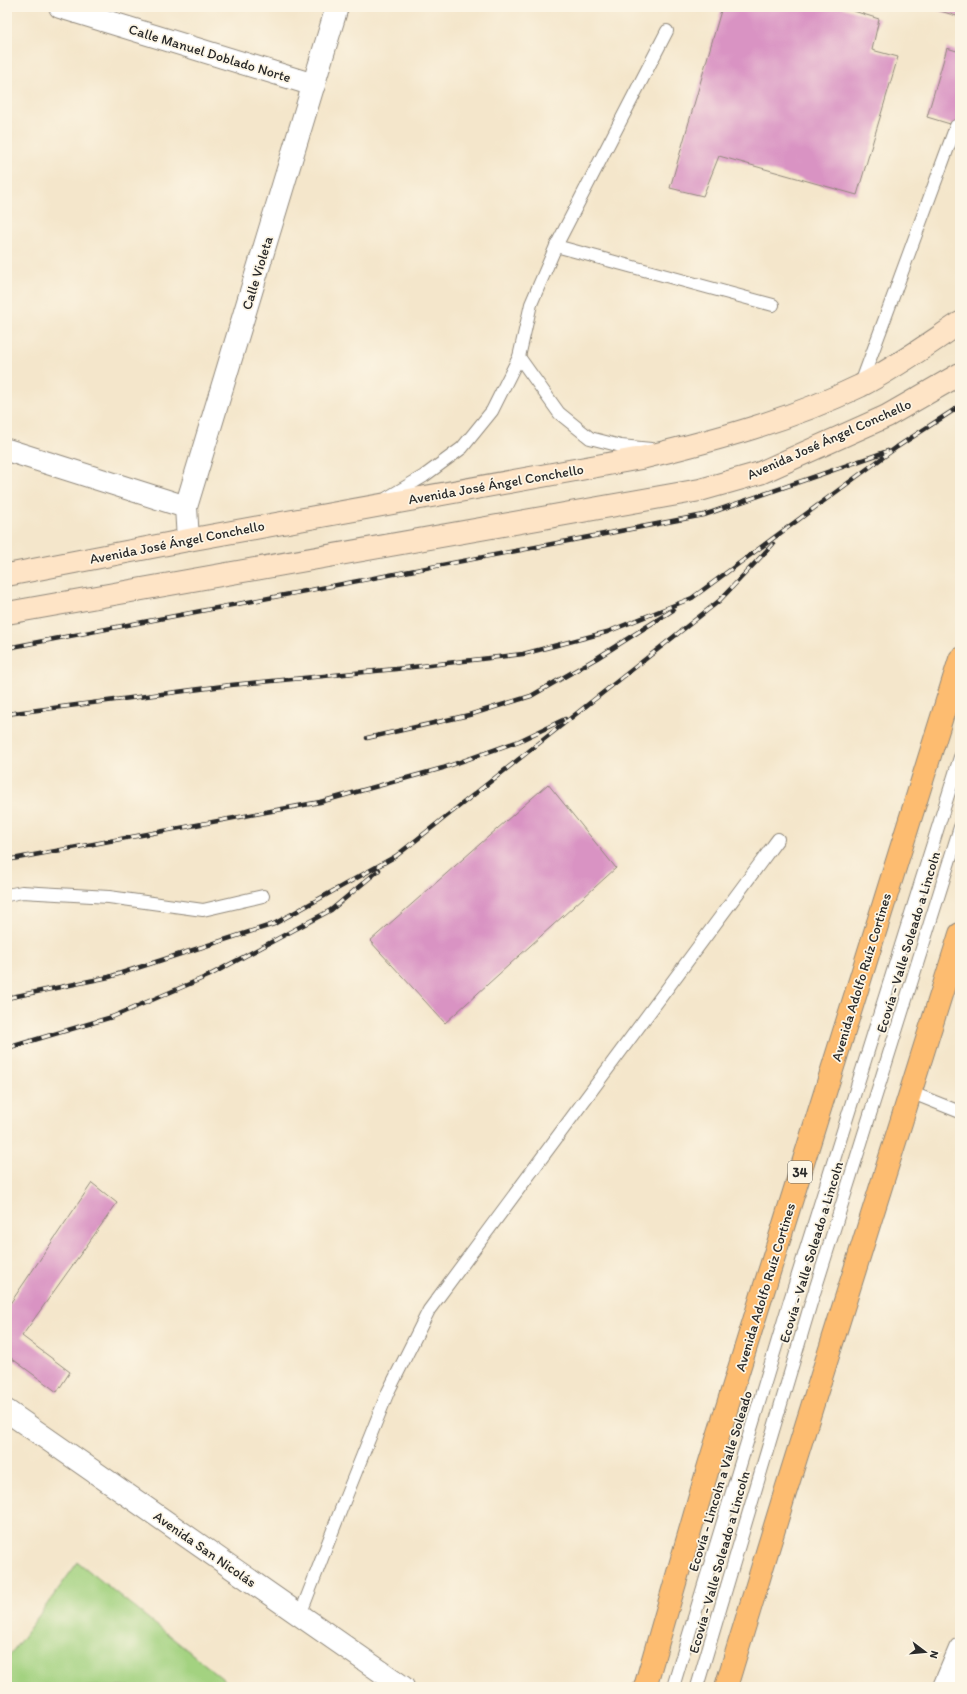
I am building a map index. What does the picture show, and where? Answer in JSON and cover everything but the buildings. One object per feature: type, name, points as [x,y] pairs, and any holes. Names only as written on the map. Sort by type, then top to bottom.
[{"type":"main road","name":"Avenida José Ángel Conchello","points":[[7,575],[188,540],[641,458],[669,451],[755,428],[804,411],[860,386],[905,361],[960,323]]},
{"type":"main road","name":"Avenida José Ángel Conchello","points":[[7,613],[700,490],[767,470],[887,416],[960,374]]},
{"type":"main road","name":"Avenida Adolfo Ruíz Cortines","points":[[645,1687],[709,1465],[954,692],[960,658]]},
{"type":"main road","points":[[726,1687],[785,1493],[960,934]]},
{"type":"street","name":"Calle Manuel Doblado Norte","points":[[60,7],[314,85]]},
{"type":"street","name":"Calle Violeta","points":[[188,540],[186,507],[337,7]]},
{"type":"street","points":[[7,450],[186,507]]},
{"type":"street","name":"Avenida San Nicolás","points":[[7,1411],[403,1687]]},
{"type":"street","points":[[944,1687],[960,1649]]},
{"type":"lane","points":[[374,506],[424,476],[462,448],[492,411],[519,357],[531,304],[556,246],[667,31]]},
{"type":"lane","points":[[860,386],[956,126]]},
{"type":"lane","points":[[556,246],[773,305]]},
{"type":"lane","points":[[519,357],[559,413],[590,438],[622,446],[669,451]]},
{"type":"lane","name":"Ecovía - Lincoln a Valle Soleado","points":[[673,1687],[790,1300],[960,758]]},
{"type":"lane","name":"Ecovía - Valle Soleado a Lincoln","points":[[697,1687],[810,1306],[960,827]]},
{"type":"lane","points":[[300,1615],[388,1392],[429,1310],[778,839]]},
{"type":"lane","points":[[7,895],[22,892],[109,897],[203,910],[263,896]]},
{"type":"lane","points":[[910,1092],[960,1112]]},
{"type":"green space","points":[[78,1562],[233,1687],[7,1687],[7,1659]]},
{"type":"railway","points":[[7,714],[231,685],[396,669],[523,654],[607,632],[692,598],[897,447],[960,406]]},
{"type":"railway","points":[[7,648],[704,515],[888,451]]},
{"type":"railway","points":[[7,998],[109,977],[274,924],[396,856],[719,601],[773,544]]},
{"type":"railway","points":[[367,738],[469,715],[531,696],[597,658],[673,610]]},
{"type":"railway","points":[[7,860],[320,802],[443,768],[519,741],[565,719]]},
{"type":"railway","points":[[7,1048],[112,1017],[208,976],[331,910],[379,870]]}]
